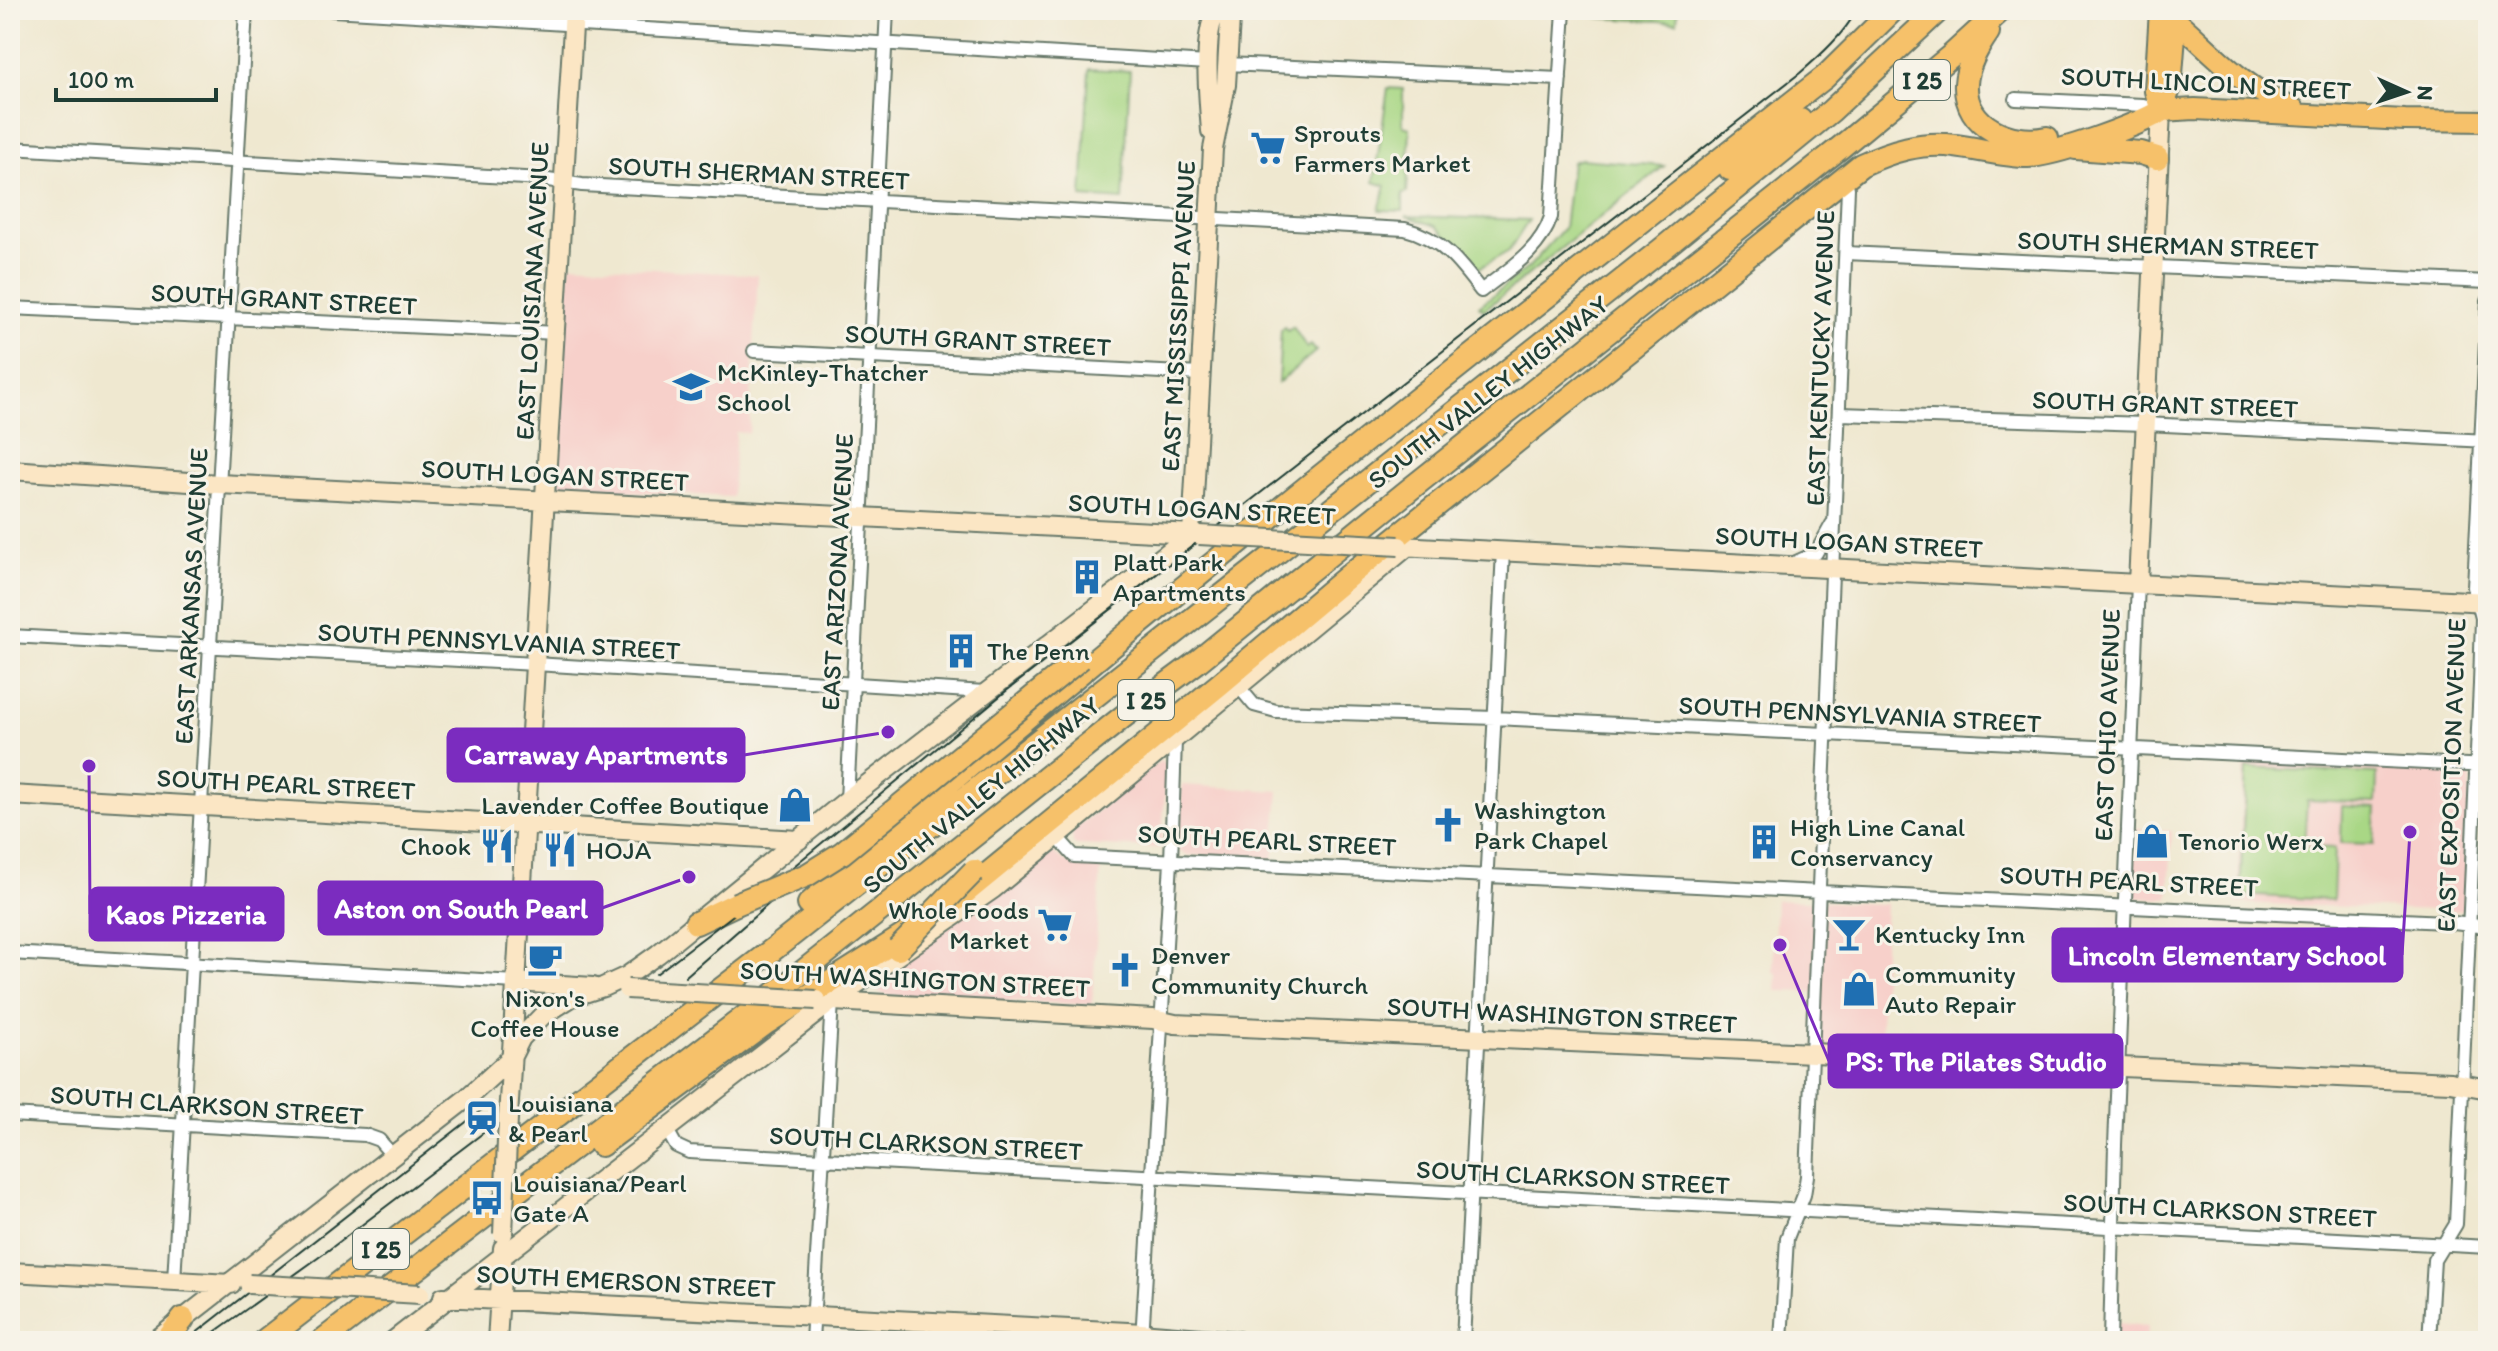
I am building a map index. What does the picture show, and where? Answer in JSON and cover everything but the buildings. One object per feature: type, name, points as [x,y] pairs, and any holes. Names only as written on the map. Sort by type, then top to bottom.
[{"type":"highway","points":[[652,1042],[999,739],[1278,512],[1825,77],[1893,10]]},
{"type":"highway","points":[[1561,286],[1765,145],[1939,10]]},
{"type":"highway","name":"SOUTH VALLEY HIGHWAY","points":[[264,1341],[796,932],[1673,240],[1831,111],[1939,10]]},
{"type":"highway","points":[[2003,10],[1973,56],[1966,81],[1969,104],[1997,133],[2023,141],[2049,137],[2144,110],[2161,111]]},
{"type":"highway","name":"SOUTH VALLEY HIGHWAY","points":[[322,1341],[1197,662],[1829,157],[2003,10]]},
{"type":"highway","points":[[445,1246],[588,1155],[766,1023],[964,894],[1352,573],[1854,170],[1878,157],[1922,145],[1956,146],[2020,156],[2040,155],[2128,127],[2161,111]]},
{"type":"highway","points":[[2063,147],[2141,153],[2157,158]]},
{"type":"highway","points":[[881,966],[974,871],[1393,521],[1409,490]]},
{"type":"highway","points":[[696,923],[807,875],[842,853],[1081,658],[1278,512]]},
{"type":"highway","points":[[166,1341],[183,1319]]},
{"type":"main road","name":"EAST OHIO AVENUE","points":[[2161,111],[2170,91],[2169,12]]},
{"type":"main road","points":[[2169,12],[2250,88],[2305,114]]},
{"type":"main road","name":"SOUTH LINCOLN STREET","points":[[2161,111],[2195,109],[2488,121]]},
{"type":"street","name":"EAST ARKANSAS AVENUE","points":[[174,1281],[246,10]]},
{"type":"street","points":[[333,10],[574,18],[886,45],[1208,63]]},
{"type":"street","name":"EAST ARIZONA AVENUE","points":[[847,800],[887,10]]},
{"type":"street","points":[[1227,64],[1560,79],[1564,10]]},
{"type":"street","name":"EAST MISSISSIPPI AVENUE","points":[[1195,535],[1208,220],[1213,149],[1226,85],[1230,19],[1217,13],[1207,84],[1213,149]]},
{"type":"street","name":"EAST LOUISIANA AVENUE","points":[[497,1341],[511,1058],[574,18]]},
{"type":"street","name":"SOUTH SHERMAN STREET","points":[[10,148],[582,185],[1394,228],[1434,240],[1452,255],[1481,291],[1525,257],[1547,229],[1554,199],[1560,79]]},
{"type":"street","name":"SOUTH LINCOLN STREET","points":[[2016,99],[2143,105],[2161,111]]},
{"type":"street","name":"EAST OHIO AVENUE","points":[[2110,1341],[2138,583],[2161,111]]},
{"type":"street","name":"EAST KENTUCKY AVENUE","points":[[1781,1341],[1786,1244],[1807,1176],[1848,188]]},
{"type":"street","name":"SOUTH SHERMAN STREET","points":[[1846,253],[2488,282]]},
{"type":"street","name":"EAST EXPOSITION AVENUE","points":[[2429,1341],[2434,1260],[2456,1224],[2469,925],[2482,766],[2482,602],[2474,587],[2484,441],[2488,301]]},
{"type":"street","name":"SOUTH GRANT STREET","points":[[10,308],[557,333]]},
{"type":"street","name":"SOUTH GRANT STREET","points":[[754,351],[1200,374]]},
{"type":"street","name":"SOUTH GRANT STREET","points":[[1840,414],[2145,424],[2484,441]]},
{"type":"street","name":"SOUTH LOGAN STREET","points":[[10,470],[219,484],[2482,602]]},
{"type":"street","points":[[1786,564],[1816,553],[1836,513]]},
{"type":"street","points":[[155,1341],[467,1098],[511,1058],[521,1038],[542,1016],[572,997],[603,987],[639,967],[985,692],[1195,535]]},
{"type":"street","points":[[393,1341],[667,1130],[824,1000],[881,966],[993,889],[1239,687],[1404,546]]},
{"type":"street","points":[[1463,1341],[1503,551]]},
{"type":"street","name":"SOUTH PENNSYLVANIA STREET","points":[[10,636],[985,692]]},
{"type":"street","name":"SOUTH PENNSYLVANIA STREET","points":[[1239,687],[1254,705],[1267,710],[1495,718],[2482,766]]},
{"type":"street","points":[[1142,1337],[1171,862],[1175,740]]},
{"type":"street","name":"SOUTH PEARL STREET","points":[[10,795],[799,840]]},
{"type":"street","name":"SOUTH PEARL STREET","points":[[1057,837],[1074,856],[2449,922],[2488,927]]},
{"type":"street","name":"SOUTH WASHINGTON STREET","points":[[10,953],[1170,1023],[2450,1082],[2488,1089]]},
{"type":"street","points":[[812,1341],[822,1159],[824,1000]]},
{"type":"street","name":"SOUTH CLARKSON STREET","points":[[10,1115],[365,1135],[379,1140],[393,1156]]},
{"type":"street","name":"SOUTH CLARKSON STREET","points":[[667,1130],[676,1146],[689,1152],[2488,1247]]},
{"type":"street","name":"SOUTH EMERSON STREET","points":[[10,1272],[420,1294],[499,1302],[1238,1341]]},
{"type":"shaded area","points":[[570,264],[758,275],[749,433],[736,432],[732,497],[557,487]]},
{"type":"shaded area","points":[[2244,759],[2468,770],[2471,774],[2463,911],[2237,903]]},
{"type":"shaded area","points":[[1160,761],[1167,768],[1161,848],[1073,843],[1072,831]]},
{"type":"shaded area","points":[[1182,785],[1279,791],[1273,860],[1187,855],[1181,852],[1178,849]]},
{"type":"shaded area","points":[[2136,829],[2172,831],[2169,899],[2138,898],[2133,894]]},
{"type":"shaded area","points":[[1054,853],[1068,863],[1101,867],[1092,1005],[885,995],[873,988],[872,982],[1047,854]]},
{"type":"shaded area","points":[[1776,900],[1886,904],[1880,1048],[1826,1046],[1820,1043],[1821,992],[1776,991],[1777,973],[1773,972]]},
{"type":"shaded area","points":[[2118,1323],[2148,1326],[2147,1341],[2117,1341]]},
{"type":"green space","points":[[1589,10],[1678,10],[1677,22],[1602,18],[1594,16]]},
{"type":"green space","points":[[1089,69],[1130,71],[1123,200],[1082,197]]},
{"type":"green space","points":[[1388,88],[1403,89],[1403,126],[1410,128],[1407,193],[1403,194],[1403,211],[1379,210],[1386,186],[1374,182]]},
{"type":"green space","points":[[1580,159],[1664,166],[1484,310],[1479,306],[1529,267],[1564,228],[1572,162]]},
{"type":"green space","points":[[1406,216],[1529,220],[1509,251],[1479,268],[1436,226]]},
{"type":"green space","points":[[1284,327],[1288,331],[1293,327],[1307,348],[1311,345],[1316,351],[1278,383],[1281,330]]},
{"type":"green space","points":[[2246,768],[2377,774],[2376,803],[2307,800],[2304,847],[2335,848],[2333,900],[2240,895]]},
{"type":"green space","points":[[2342,806],[2376,808],[2374,844],[2341,843]]},
{"type":"tram line","points":[[656,974],[749,903],[1005,692],[1800,73],[1839,36],[1857,10]]},
{"type":"tram line","points":[[685,977],[836,845]]},
{"type":"tram line","points":[[186,1341],[488,1105]]},
{"type":"tram line","points":[[209,1336],[487,1130]]},
{"type":"place","name":"Sprouts Farmers Market","points":[[1268,148]]},
{"type":"place","name":"McKinley-Thatcher School","points":[[691,387]]},
{"type":"place","name":"Platt Park Apartments","points":[[1087,577]]},
{"type":"place","name":"The Penn","points":[[961,651]]},
{"type":"place","name":"Carraway Apartments","points":[[888,732]]},
{"type":"place","name":"Kaos Pizzeria","points":[[89,766]]},
{"type":"place","name":"Lavender Coffee Boutique","points":[[795,805]]},
{"type":"place","name":"Washington Park Chapel","points":[[1448,825]]},
{"type":"place","name":"Lincoln Elementary School","points":[[2410,832]]},
{"type":"place","name":"Tenorio Werx","points":[[2152,841]]},
{"type":"place","name":"High Line Canal Conservancy","points":[[1764,842]]},
{"type":"place","name":"Chook","points":[[497,846]]},
{"type":"place","name":"HOJA","points":[[560,850]]},
{"type":"place","name":"Aston on South Pearl","points":[[689,877]]},
{"type":"place","name":"Whole Foods Market","points":[[1055,925]]},
{"type":"place","name":"Kentucky Inn","points":[[1849,934]]},
{"type":"place","name":"PS: The Pilates Studio","points":[[1780,945]]},
{"type":"place","name":"Nixon's Coffee House","points":[[545,959]]},
{"type":"place","name":"Denver Community Church","points":[[1125,970]]},
{"type":"place","name":"Community Auto Repair","points":[[1859,989]]},
{"type":"place","name":"Louisiana & Pearl","points":[[482,1118]]},
{"type":"place","name":"Louisiana/Pearl Gate A","points":[[487,1198]]}]
